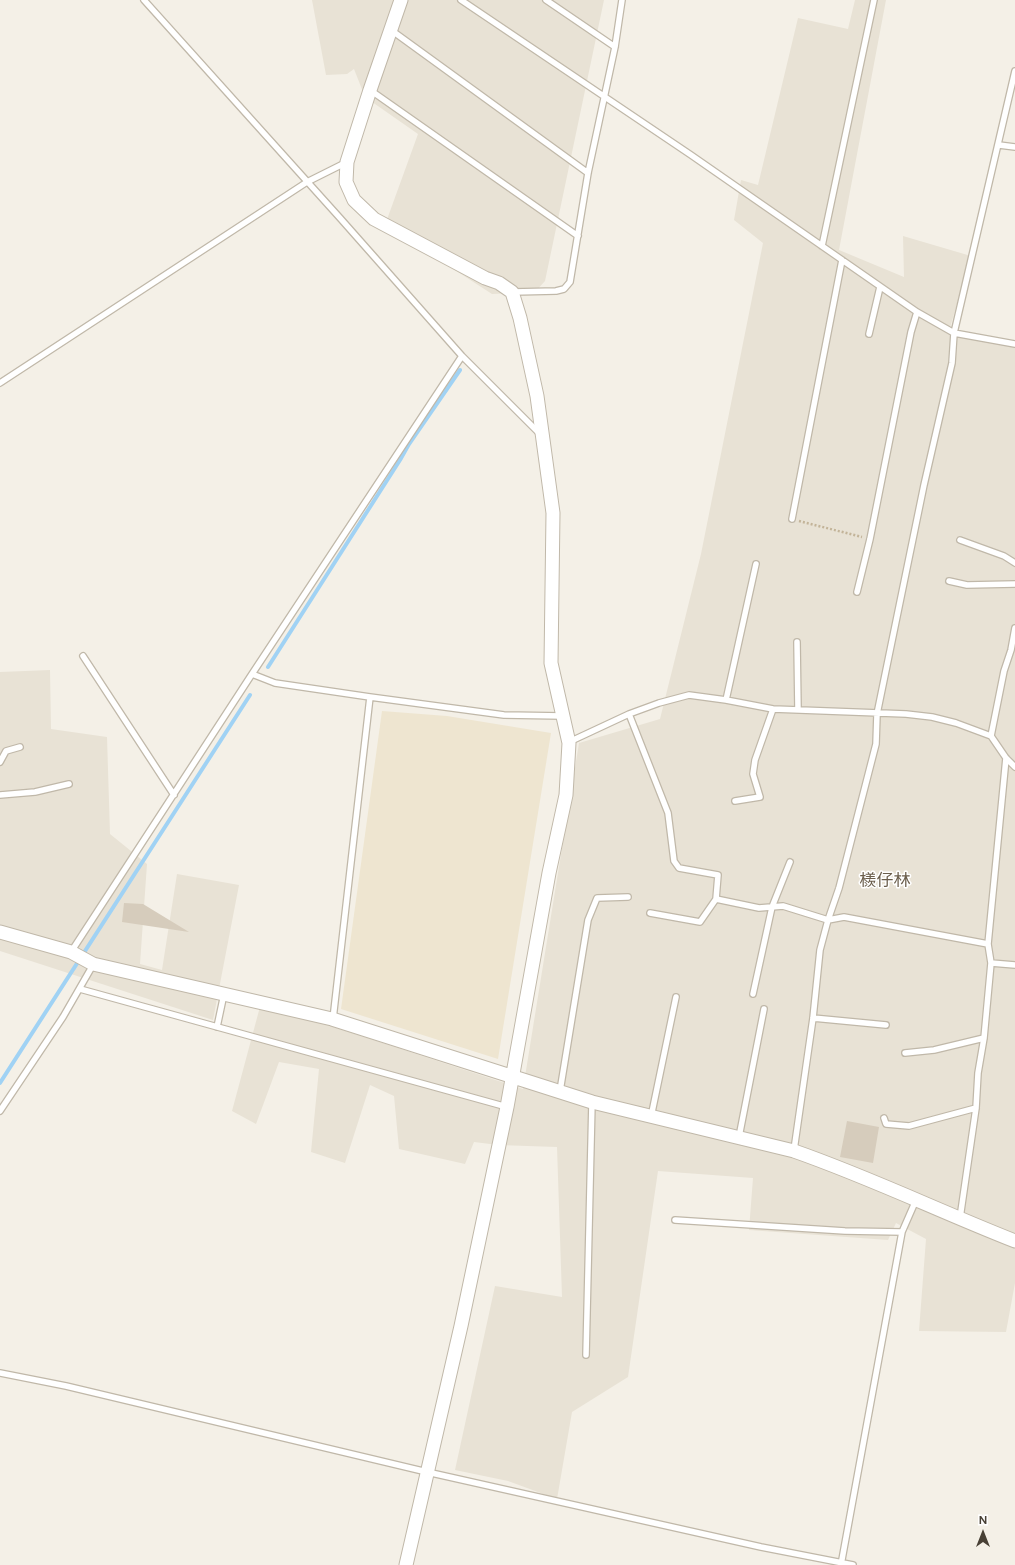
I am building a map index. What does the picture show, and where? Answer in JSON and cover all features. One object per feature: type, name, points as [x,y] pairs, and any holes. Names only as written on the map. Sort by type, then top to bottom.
[{"type":"street","points":[[401,0],[347,162],[346,182],[354,200],[374,219],[485,278],[499,283],[512,292],[520,318],[537,396],[554,518],[551,663],[569,742],[566,795],[550,873],[514,1076],[461,1326],[406,1565]]},
{"type":"street","points":[[0,932],[71,952],[94,964],[332,1020],[514,1076],[592,1102],[794,1151],[821,1160],[960,1220],[1015,1241]]},
{"type":"lane","points":[[144,0],[462,356],[542,436]]},
{"type":"lane","points":[[461,0],[822,246],[916,312],[954,333],[1015,344]]},
{"type":"lane","points":[[546,0],[615,47]]},
{"type":"lane","points":[[512,292],[556,291],[564,289],[570,282],[588,173],[605,98],[622,0]]},
{"type":"lane","points":[[822,246],[874,0]]},
{"type":"lane","points":[[391,30],[588,173]]},
{"type":"lane","points":[[794,1151],[813,1018],[820,950],[839,888],[876,744],[877,714],[924,485],[952,363],[954,333],[1015,71]]},
{"type":"lane","points":[[370,90],[578,236]]},
{"type":"lane","points":[[999,145],[1015,147]]},
{"type":"lane","points":[[0,383],[307,182],[347,162]]},
{"type":"lane","points":[[792,519],[842,260]]},
{"type":"lane","points":[[869,334],[880,287]]},
{"type":"lane","points":[[857,592],[870,539],[916,312]]},
{"type":"lane","points":[[71,952],[462,356]]},
{"type":"lane","points":[[960,540],[1004,556],[1015,563]]},
{"type":"lane","points":[[726,700],[756,564]]},
{"type":"lane","points":[[950,581],[967,586],[1015,584]]},
{"type":"lane","points":[[991,736],[1004,671],[1015,628]]},
{"type":"lane","points":[[797,642],[798,710]]},
{"type":"lane","points":[[83,656],[174,795]]},
{"type":"lane","points":[[252,674],[275,683],[370,697],[504,715],[564,716]]},
{"type":"lane","points":[[569,742],[629,714],[659,703],[689,695],[773,709],[906,714],[932,717],[956,723],[991,736],[1006,758],[1015,767]]},
{"type":"lane","points":[[332,1020],[370,697]]},
{"type":"lane","points":[[735,801],[760,797],[753,774],[755,760],[773,709]]},
{"type":"lane","points":[[629,714],[668,813],[674,861],[679,868],[718,875],[716,899],[700,922],[650,914]]},
{"type":"lane","points":[[0,762],[6,751],[20,747]]},
{"type":"lane","points":[[960,1220],[976,1108],[978,1073],[984,1038],[991,963],[988,944],[1006,758]]},
{"type":"lane","points":[[0,795],[35,792],[69,784]]},
{"type":"lane","points":[[753,994],[772,907],[790,862]]},
{"type":"lane","points":[[560,1091],[588,920],[597,898],[628,897]]},
{"type":"lane","points":[[716,899],[759,908],[783,906],[828,920],[844,917],[988,944]]},
{"type":"lane","points":[[991,963],[1015,965]]},
{"type":"lane","points":[[0,1111],[64,1016],[94,964]]},
{"type":"lane","points":[[80,989],[507,1107]]},
{"type":"lane","points":[[218,1027],[224,994]]},
{"type":"lane","points":[[651,1117],[676,997]]},
{"type":"lane","points":[[739,1137],[764,1009]]},
{"type":"lane","points":[[813,1018],[886,1025]]},
{"type":"lane","points":[[905,1053],[934,1050],[984,1038]]},
{"type":"lane","points":[[586,1355],[592,1102]]},
{"type":"lane","points":[[884,1118],[886,1124],[909,1126],[976,1108]]},
{"type":"lane","points":[[841,1564],[902,1232],[916,1200]]},
{"type":"lane","points":[[675,1220],[845,1231],[902,1232]]},
{"type":"lane","points":[[0,1373],[66,1386],[427,1472],[761,1547],[841,1564],[853,1565]]},
{"type":"path","points":[[792,519],[870,539]]},
{"type":"shaded area","points":[[312,0],[604,0],[545,281],[535,292],[492,294],[385,225],[418,134],[365,97],[354,69],[347,74],[326,75]]},
{"type":"shaded area","points":[[855,0],[886,0],[839,250],[904,277],[903,236],[971,256],[949,331],[1015,344],[1015,1283],[1006,1332],[919,1331],[926,1239],[896,1223],[888,1240],[749,1230],[753,1178],[658,1171],[628,1377],[572,1412],[557,1499],[508,1481],[455,1470],[495,1286],[562,1297],[557,1147],[498,1145],[474,1142],[465,1164],[399,1149],[394,1096],[370,1085],[345,1163],[311,1152],[319,1069],[279,1062],[256,1124],[232,1111],[261,1003],[523,1089],[579,743],[660,719],[701,554],[763,243],[734,220],[741,180],[758,185],[798,18],[848,29]]},
{"type":"shaded area","points":[[50,670],[51,729],[107,737],[110,834],[147,864],[140,964],[162,970],[177,874],[239,885],[213,1020],[0,951],[0,672]]},
{"type":"shaded area","points":[[382,711],[447,716],[551,733],[498,1059],[341,1009]]},
{"type":"building","points":[[124,903],[143,904],[189,932],[122,922]]},
{"type":"building","points":[[847,1121],[879,1127],[873,1163],[840,1157]]},
{"type":"waterway","points":[[268,667],[409,444],[460,370]]},
{"type":"waterway","points":[[0,1083],[250,695]]},
{"type":"district","name":"檨仔林","points":[[885,881]]}]
